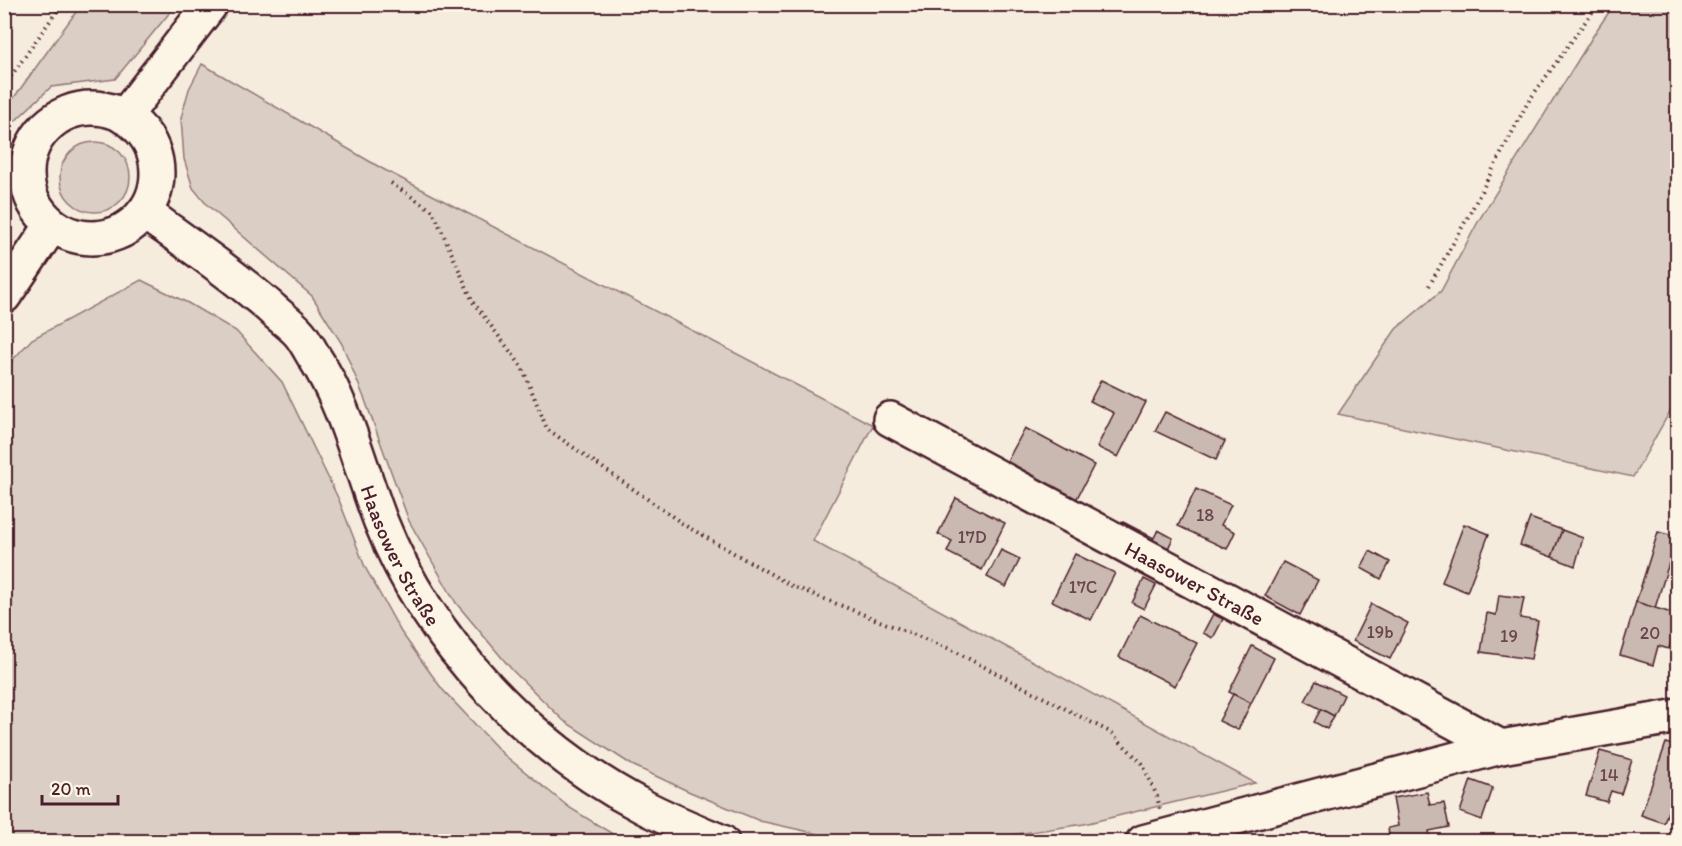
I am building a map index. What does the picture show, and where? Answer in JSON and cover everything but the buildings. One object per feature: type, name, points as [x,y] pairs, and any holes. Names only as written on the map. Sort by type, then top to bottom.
[{"type":"main road","points":[[124,117],[211,4]]},
{"type":"main road","points":[[82,109],[104,109],[124,117],[137,126],[147,138],[157,167],[152,198],[144,212],[130,226],[111,236],[90,238],[70,235],[52,225],[38,209],[29,189],[27,168],[32,147],[45,129],[62,116],[82,109]]},
{"type":"main road","name":"Haasower Straße","points":[[144,212],[253,293],[298,333],[327,376],[391,547],[439,626],[466,662],[497,696],[557,750],[604,783],[642,806],[722,842]]},
{"type":"main road","points":[[4,296],[52,225]]},
{"type":"main road","name":"Haasower Straße","points":[[890,419],[1501,747]]},
{"type":"main road","points":[[1155,838],[1501,747],[1677,716]]},
{"type":"path","points":[[4,86],[62,4]]},
{"type":"path","points":[[1429,286],[1528,102],[1598,4]]},
{"type":"path","points":[[391,183],[433,211],[473,302],[522,367],[547,429],[686,526],[792,586],[950,649],[1110,732],[1142,764],[1157,796],[1155,838]]},
{"type":"shaded area","points":[[81,5],[176,5],[115,79],[51,87],[12,124],[5,144],[5,110]]},
{"type":"shaded area","points":[[1614,5],[1678,5],[1677,399],[1633,477],[1338,414],[1396,329],[1441,291],[1479,220]]},
{"type":"shaded area","points":[[202,64],[381,168],[873,425],[813,541],[1255,783],[1084,824],[985,839],[905,842],[823,835],[760,821],[690,792],[632,765],[564,721],[513,671],[456,603],[409,521],[342,344],[312,296],[207,205],[193,188],[184,159],[181,118],[189,89]]},
{"type":"shaded area","points":[[95,142],[108,145],[120,152],[127,164],[130,177],[127,190],[120,202],[108,209],[95,212],[82,209],[70,202],[63,190],[60,177],[63,164],[70,152],[82,145]]},
{"type":"shaded area","points":[[141,280],[188,303],[236,331],[282,382],[339,500],[365,567],[401,632],[442,689],[503,754],[570,808],[624,841],[5,841],[5,368],[32,339]]}]
